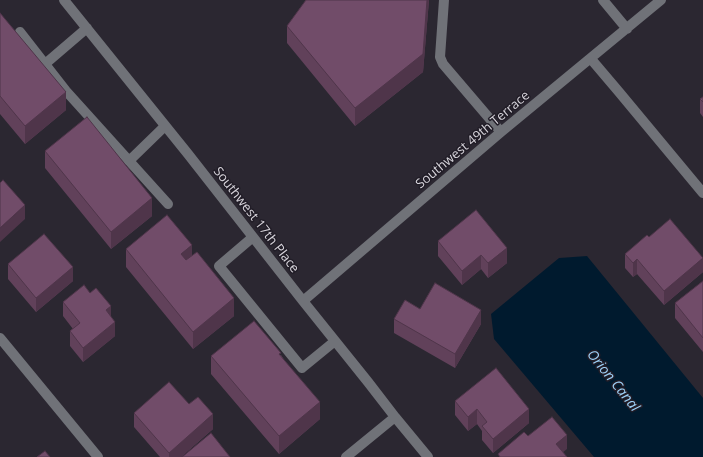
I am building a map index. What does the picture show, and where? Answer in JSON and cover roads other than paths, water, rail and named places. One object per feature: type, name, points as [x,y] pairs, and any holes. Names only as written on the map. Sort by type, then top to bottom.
[{"type":"street","name":"Southwest 17th Place","points":[[64,0],[253,237],[302,301],[428,457]]},
{"type":"street","points":[[444,0],[440,57],[443,64],[501,132]]},
{"type":"street","points":[[603,0],[627,29]]},
{"type":"street","name":"Southwest 49th Terrace","points":[[302,301],[501,132],[661,0]]},
{"type":"street","points":[[45,64],[87,28]]},
{"type":"street","points":[[20,32],[66,91],[168,204]]},
{"type":"street","points":[[591,59],[703,193]]},
{"type":"street","points":[[129,161],[165,126]]},
{"type":"street","points":[[253,237],[219,266],[302,368],[335,341]]},
{"type":"street","points":[[0,338],[98,457]]},
{"type":"street","points":[[346,457],[395,417]]},
{"type":"water","name":"Orion Canal","points":[[587,256],[703,398],[703,457],[594,457],[494,339],[491,314],[559,258]]}]
